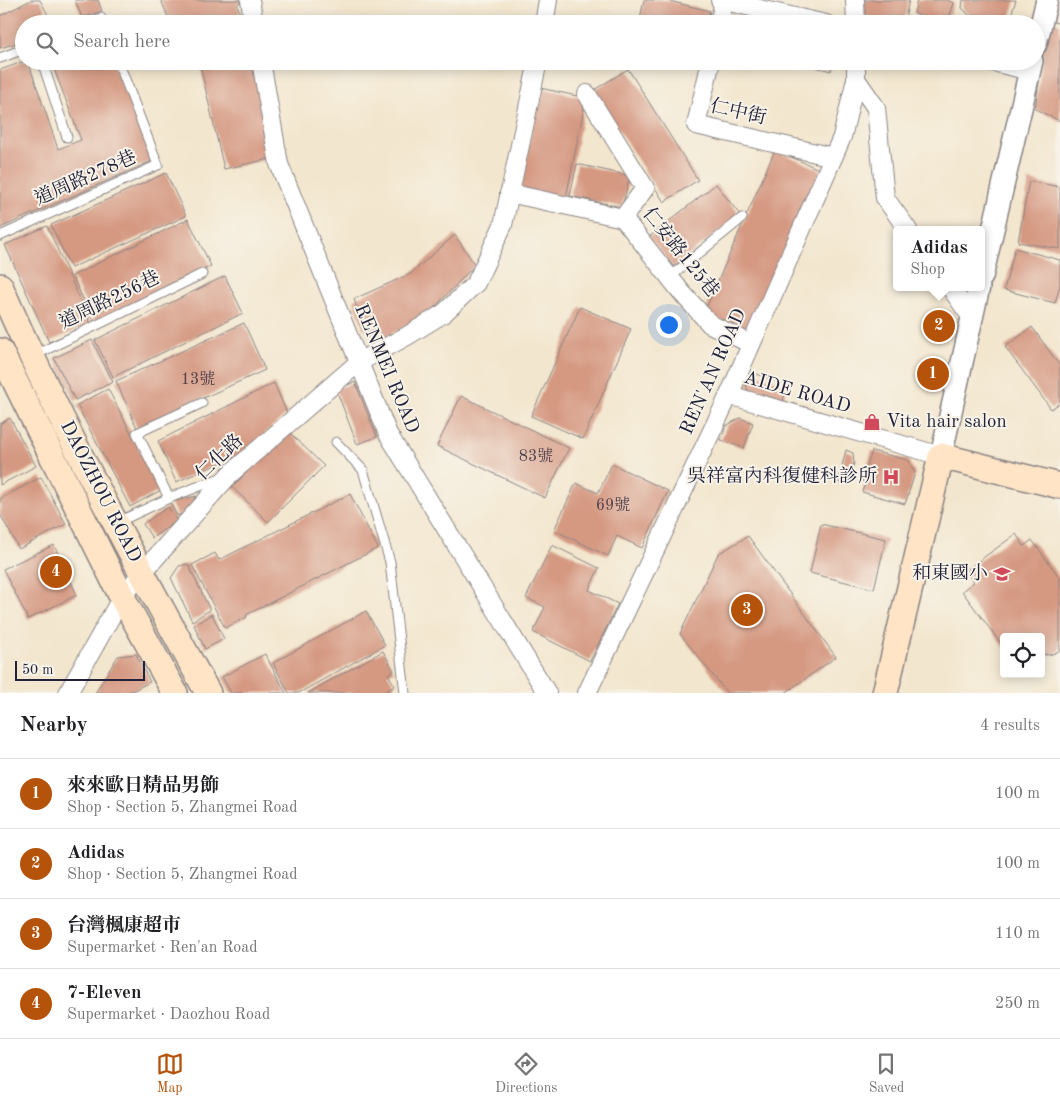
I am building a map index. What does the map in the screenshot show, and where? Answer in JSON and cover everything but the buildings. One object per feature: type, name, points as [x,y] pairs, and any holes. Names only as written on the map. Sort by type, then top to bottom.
[{"type":"main road","name":"DAOZHOU ROAD","points":[[0,286],[32,357],[141,574],[208,693]]},
{"type":"main road","name":"DAOZHOU ROAD","points":[[0,351],[122,597],[175,693]]},
{"type":"main road","points":[[885,693],[941,456],[1060,486]]},
{"type":"street","points":[[250,0],[252,15]]},
{"type":"street","points":[[546,15],[548,0]]},
{"type":"street","points":[[720,15],[722,0],[787,15]]},
{"type":"street","points":[[855,0],[856,15]]},
{"type":"street","points":[[1043,15],[1047,0]]},
{"type":"street","name":"RENMEI ROAD","points":[[263,70],[279,164],[388,434],[548,693]]},
{"type":"street","name":"仁化路","points":[[68,693],[122,597],[230,474],[359,362],[444,313],[476,283],[503,225],[536,70]]},
{"type":"street","name":"仁中街","points":[[708,70],[696,125],[834,157]]},
{"type":"street","name":"REN'AN ROAD","points":[[587,693],[729,395],[834,157],[842,137],[856,79],[856,70]]},
{"type":"street","points":[[985,264],[1030,70]]},
{"type":"street","points":[[856,79],[876,108],[885,198],[905,226]]},
{"type":"street","name":"仁安路125巷","points":[[587,94],[645,188],[623,218],[710,324],[751,344]]},
{"type":"street","points":[[509,194],[623,218]]},
{"type":"street","points":[[953,291],[972,318]]},
{"type":"street","points":[[941,456],[978,291]]},
{"type":"street","name":"AIDE ROAD","points":[[729,395],[941,456]]},
{"type":"lane","points":[[0,58],[15,52]]},
{"type":"lane","points":[[45,70],[67,137]]},
{"type":"lane","name":"道周路278巷","points":[[0,236],[158,165],[121,70]]},
{"type":"lane","points":[[670,277],[742,218]]},
{"type":"lane","name":"道周路256巷","points":[[32,357],[202,274]]},
{"type":"lane","points":[[169,498],[137,433],[202,403]]},
{"type":"lane","points":[[336,442],[363,470],[390,562],[405,693]]},
{"type":"lane","points":[[115,523],[169,498],[230,474]]},
{"type":"place","name":"Adidas","points":[[939,326]]},
{"type":"place","name":"來來歐日精品男飾","points":[[933,374]]},
{"type":"place","name":"Vita hair salon","points":[[872,422]]},
{"type":"place","name":"吳祥富內科復健科診所","points":[[891,477]]},
{"type":"place","name":"7-Eleven","points":[[56,572]]},
{"type":"place","name":"和東國小","points":[[1002,574]]},
{"type":"place","name":"台灣楓康超市","points":[[747,610]]}]
